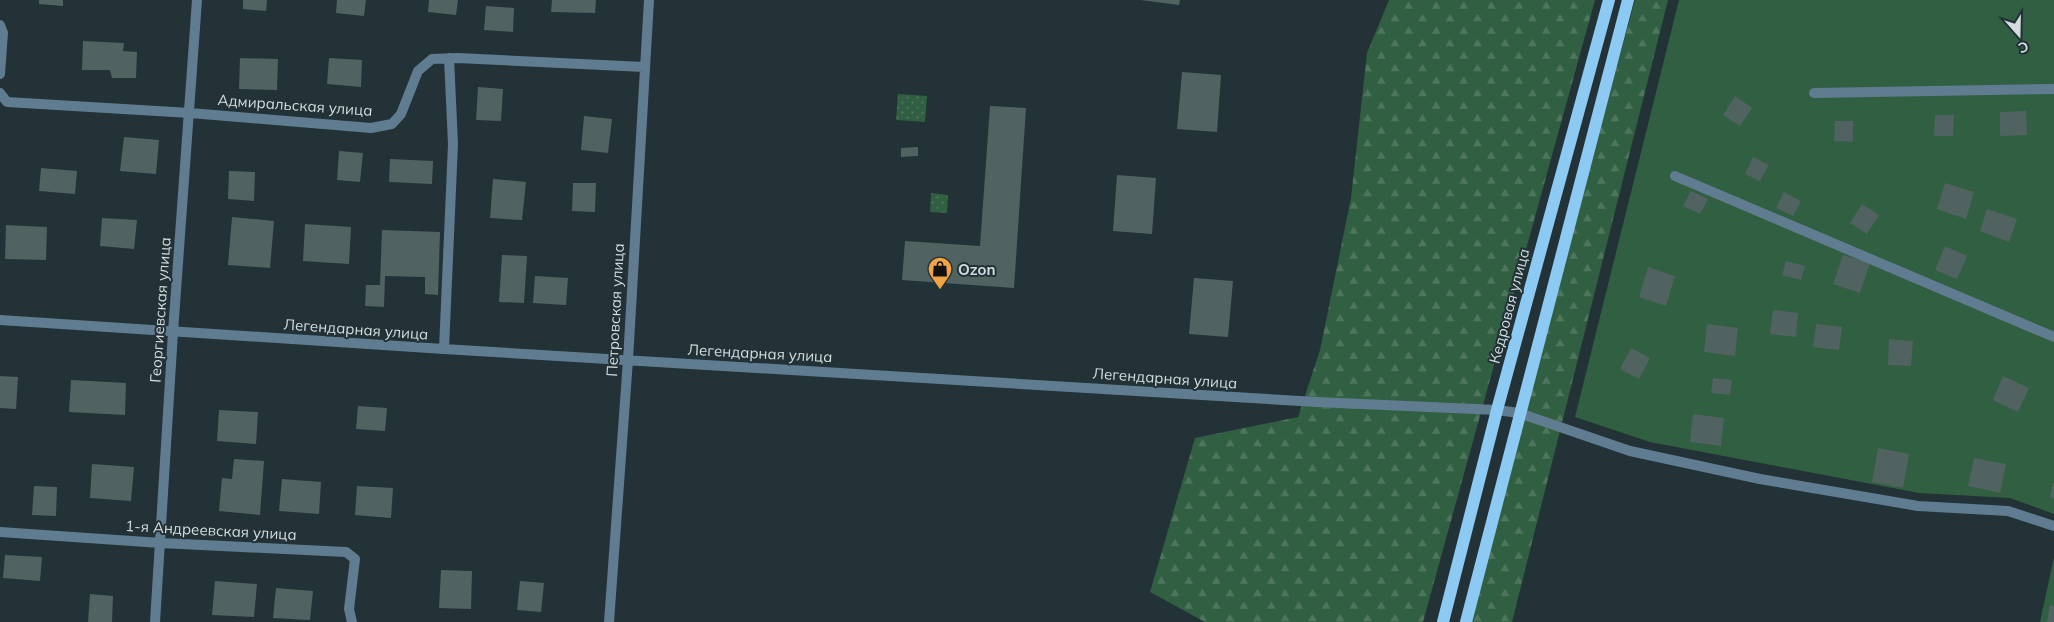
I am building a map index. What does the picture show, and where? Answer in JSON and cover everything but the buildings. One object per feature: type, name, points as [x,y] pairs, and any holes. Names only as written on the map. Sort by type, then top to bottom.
[{"type":"main road","name":"Кедровая улица","points":[[1443,622],[1497,410],[1609,0]]},
{"type":"main road","points":[[1466,622],[1628,0]]},
{"type":"street","name":"Георгиевская улица","points":[[155,622],[173,332],[197,0]]},
{"type":"street","name":"Петровская улица","points":[[609,622],[628,360],[649,0]]},
{"type":"street","points":[[0,25],[3,33],[0,74]]},
{"type":"street","name":"Адмиральская улица","points":[[0,93],[7,102],[190,113],[371,128],[392,124],[401,114],[418,71],[432,59],[449,58],[644,67]]},
{"type":"street","points":[[444,349],[453,144],[449,58]]},
{"type":"street","points":[[1814,94],[2054,89]]},
{"type":"street","points":[[1675,176],[2054,337]]},
{"type":"street","name":"Легендарная улица","points":[[0,320],[1317,402],[1497,410],[1519,413],[1630,451],[1760,479],[1918,506],[2008,511],[2054,526]]},
{"type":"street","name":"1-я Андреевская улица","points":[[0,532],[161,544],[346,552],[355,558],[350,609],[352,622]]},
{"type":"green space","points":[[1389,0],[1595,0],[1423,622],[1205,622],[1150,592],[1195,438],[1298,417],[1320,350],[1351,198],[1367,53]]},
{"type":"green space","points":[[1635,0],[1668,0],[1512,622],[1470,622],[1535,370]]},
{"type":"green space","points":[[1679,0],[2054,0],[2054,514],[2010,498],[1919,493],[1650,442],[1575,417]]},
{"type":"green space","points":[[898,94],[927,96],[925,122],[896,120]]},
{"type":"green space","points":[[931,193],[948,195],[947,213],[930,212]]},
{"type":"green space","points":[[2054,557],[2054,622],[2040,622]]},
{"type":"place","name":"Ozon","points":[[940,290]]}]
